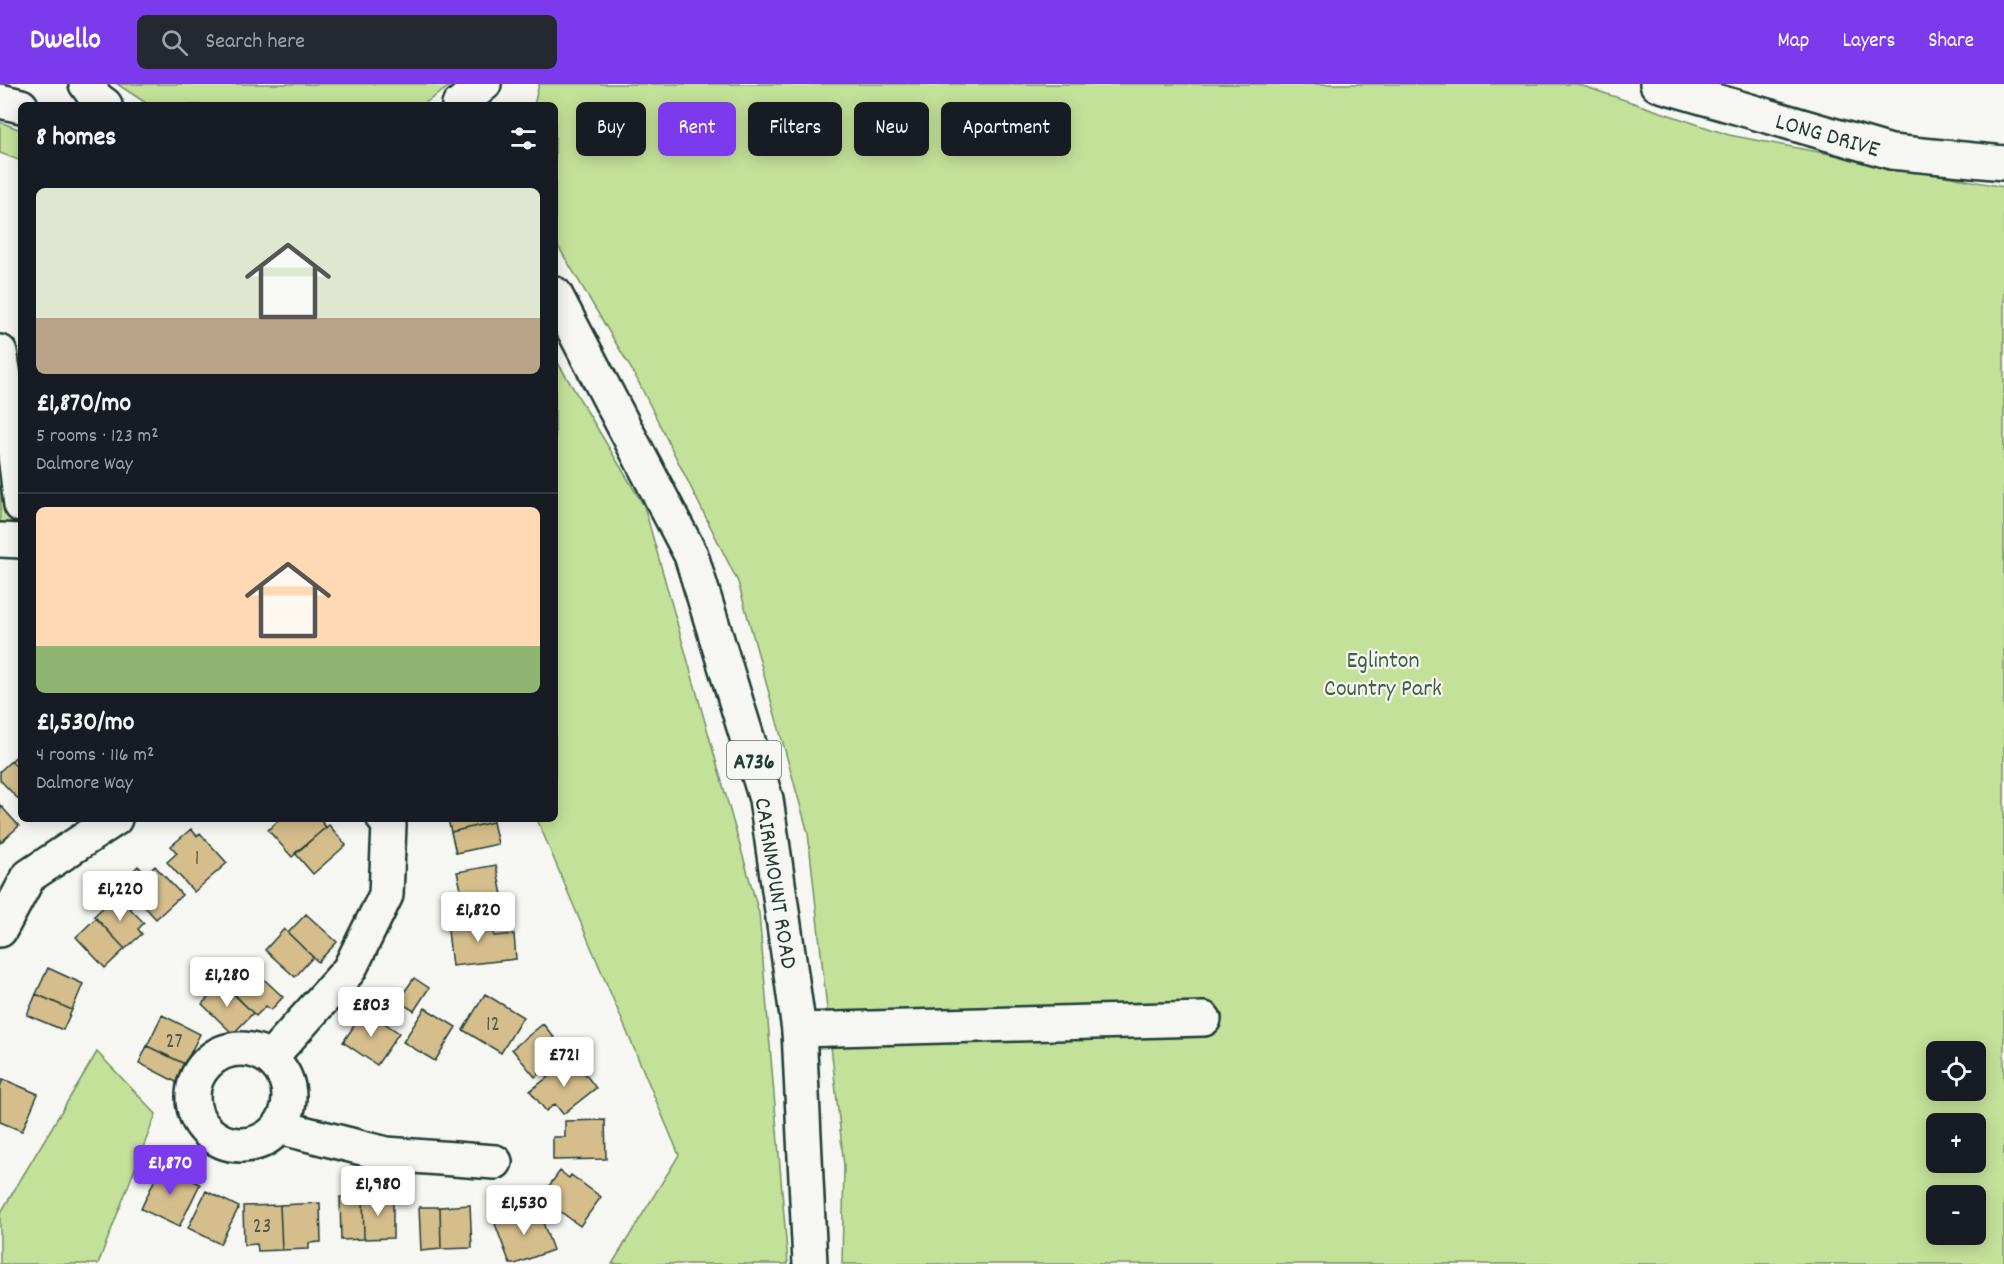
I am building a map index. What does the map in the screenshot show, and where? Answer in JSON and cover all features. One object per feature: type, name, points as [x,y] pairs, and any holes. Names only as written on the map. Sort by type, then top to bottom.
[{"type":"main road","points":[[86,84],[101,102]]},
{"type":"main road","points":[[463,102],[484,84]]},
{"type":"main road","points":[[499,102],[506,84]]},
{"type":"main road","name":"LONG DRIVE","points":[[1657,84],[1891,152],[2004,163]]},
{"type":"main road","points":[[0,101],[18,105]]},
{"type":"main road","name":"CAIRNMOUNT ROAD","points":[[558,300],[691,555],[766,799],[799,1030],[810,1264]]},
{"type":"main road","points":[[0,352],[18,480]]},
{"type":"main road","points":[[0,540],[18,541]]},
{"type":"main road","points":[[0,930],[29,876],[110,822]]},
{"type":"main road","points":[[270,1058],[349,970],[386,896],[389,825],[386,822]]},
{"type":"main road","points":[[799,1030],[1204,1019]]},
{"type":"main road","points":[[240,1048],[257,1051],[270,1058],[282,1071],[288,1086],[289,1103],[279,1127],[259,1142],[243,1145],[221,1141],[207,1132],[195,1114],[192,1097],[198,1075],[208,1061],[224,1051],[240,1048]]},
{"type":"main road","points":[[279,1127],[386,1154],[495,1162]]},
{"type":"green space","points":[[117,84],[453,84],[426,102],[144,102]]},
{"type":"green space","name":"Eglinton Country Park","points":[[539,84],[1577,84],[1729,135],[2004,187],[2004,1264],[842,1264],[844,1166],[808,833],[738,582],[635,375],[558,246],[558,102],[535,102]]},
{"type":"green space","points":[[0,122],[18,129],[18,160],[0,153]]},
{"type":"green space","points":[[558,363],[644,506],[759,913],[788,1264],[612,1264],[679,1155],[538,822],[558,822]]},
{"type":"green space","points":[[18,464],[18,528],[0,528],[0,467]]},
{"type":"green space","points":[[97,1052],[156,1114],[98,1264],[0,1264],[0,1214]]},
{"type":"building","points":[[18,755],[18,768],[11,761]]},
{"type":"building","points":[[11,761],[18,768],[18,799],[0,780],[0,771]]},
{"type":"building","points":[[0,805],[19,826],[0,843]]},
{"type":"building","points":[[277,822],[322,822],[326,827],[292,857],[268,830]]},
{"type":"building","points":[[449,822],[493,822],[451,832]]},
{"type":"building","points":[[493,822],[498,844],[456,853],[451,832]]},
{"type":"building","points":[[329,825],[346,845],[313,874],[295,853]]},
{"type":"building","points":[[191,829],[197,836],[200,833],[227,863],[194,892],[167,862],[177,853],[171,846]]},
{"type":"building","points":[[496,865],[504,905],[454,915],[451,897],[462,894],[457,872]]},
{"type":"building","points":[[138,866],[146,874],[155,866],[182,895],[156,919],[122,882]]},
{"type":"building","points":[[117,895],[144,923],[138,929],[142,934],[125,949],[94,916]]},
{"type":"building","points":[[306,914],[337,942],[318,962],[288,933]]},
{"type":"building","points":[[491,917],[494,936],[514,934],[516,959],[452,966],[447,922]]},
{"type":"building","points":[[96,918],[125,949],[105,968],[76,937]]},
{"type":"building","points":[[284,929],[313,957],[295,977],[265,950]]},
{"type":"building","points":[[48,968],[83,984],[72,1010],[36,994]]},
{"type":"building","points":[[254,970],[283,997],[271,1010],[266,1006],[256,1016],[227,987],[242,971],[248,976]]},
{"type":"building","points":[[414,978],[429,988],[414,1011],[398,1001]]},
{"type":"building","points":[[222,983],[253,1013],[233,1034],[202,1004]]},
{"type":"building","points":[[36,994],[72,1010],[63,1030],[27,1015]]},
{"type":"building","points":[[485,994],[523,1017],[501,1053],[463,1030]]},
{"type":"building","points":[[425,1008],[456,1027],[435,1061],[403,1042]]},
{"type":"building","points":[[365,1010],[399,1033],[377,1065],[343,1042]]},
{"type":"building","points":[[162,1015],[200,1034],[185,1064],[147,1046]]},
{"type":"building","points":[[543,1024],[566,1052],[535,1077],[512,1049]]},
{"type":"building","points":[[147,1046],[185,1064],[176,1082],[139,1063]]},
{"type":"building","points":[[573,1058],[596,1088],[563,1114],[555,1104],[546,1111],[530,1091]]},
{"type":"building","points":[[3,1079],[38,1094],[22,1131],[0,1122],[0,1087]]},
{"type":"building","points":[[605,1120],[606,1159],[553,1160],[553,1137],[565,1137],[565,1121]]},
{"type":"building","points":[[161,1166],[200,1184],[179,1227],[141,1209]]},
{"type":"building","points":[[560,1171],[569,1178],[571,1175],[601,1197],[580,1226],[549,1203],[554,1196],[546,1190]]},
{"type":"building","points":[[206,1191],[239,1207],[220,1244],[188,1228]]},
{"type":"building","points":[[393,1196],[393,1238],[364,1239],[363,1197]]},
{"type":"building","points":[[340,1197],[363,1197],[364,1239],[341,1240]]},
{"type":"building","points":[[320,1203],[321,1242],[309,1243],[309,1249],[282,1250],[280,1205]]},
{"type":"building","points":[[280,1205],[282,1250],[258,1251],[257,1244],[244,1245],[243,1206]]},
{"type":"building","points":[[470,1205],[472,1248],[441,1249],[440,1207]]},
{"type":"building","points":[[537,1206],[553,1250],[510,1264],[494,1221]]},
{"type":"building","points":[[419,1207],[440,1207],[441,1249],[421,1251]]}]
